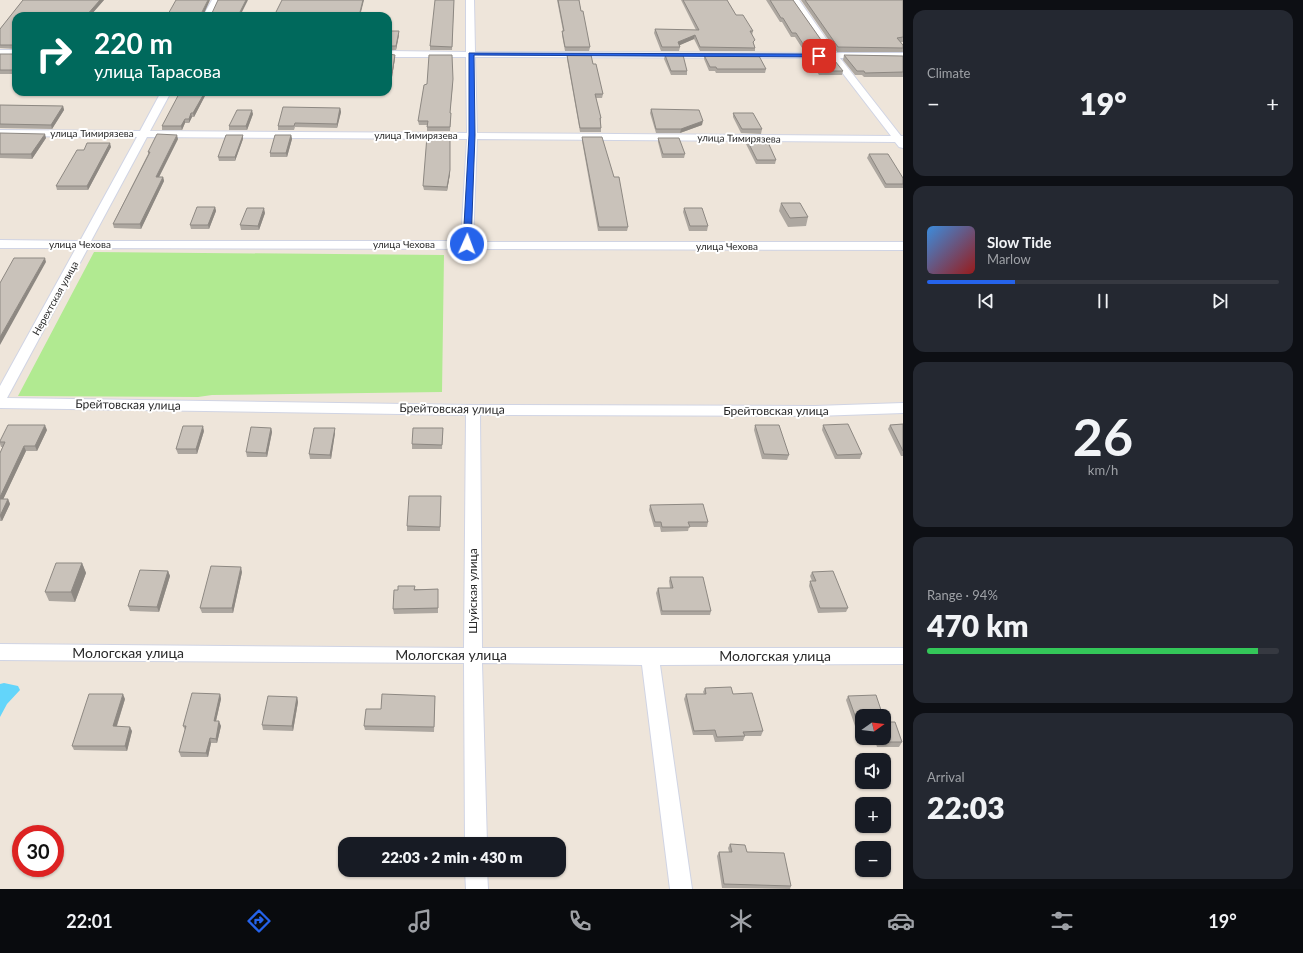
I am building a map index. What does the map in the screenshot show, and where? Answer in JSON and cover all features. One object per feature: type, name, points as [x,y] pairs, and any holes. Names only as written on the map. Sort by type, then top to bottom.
[{"type":"street","points":[[209,12],[216,0]]},
{"type":"street","points":[[467,244],[472,135],[470,0]]},
{"type":"street","points":[[795,0],[834,56],[901,142]]},
{"type":"street","points":[[0,52],[12,53]]},
{"type":"street","points":[[392,54],[903,56]]},
{"type":"street","name":"Нерехтская улица","points":[[0,398],[164,96]]},
{"type":"street","name":"улица Тимирязева","points":[[0,133],[472,135],[901,142]]},
{"type":"street","name":"улица Чехова","points":[[0,244],[903,246]]},
{"type":"street","name":"Брейтовская улица","points":[[0,403],[472,410],[815,411],[903,408]]},
{"type":"street","name":"Шуйская улица","points":[[472,410],[473,655],[476,837]]},
{"type":"street","name":"Мологская улица","points":[[0,652],[650,657],[903,656]]},
{"type":"street","points":[[650,657],[681,889]]},
{"type":"street","points":[[476,877],[476,889]]},
{"type":"green space","points":[[94,252],[444,255],[442,392],[212,395],[198,397],[18,396]]},
{"type":"water","points":[[4,683],[18,686],[20,690],[7,704],[0,717],[0,684]]},
{"type":"building","points":[[23,0],[100,0],[90,12],[13,12]]},
{"type":"building","points":[[176,0],[208,0],[202,12],[169,12]]},
{"type":"building","points":[[218,0],[246,0],[240,12],[212,12]]},
{"type":"building","points":[[282,0],[363,0],[360,12],[276,12]]},
{"type":"building","points":[[435,0],[454,0],[452,47],[430,46]]},
{"type":"building","points":[[558,0],[579,0],[581,11],[583,11],[590,47],[565,47],[562,31],[564,31]]},
{"type":"building","points":[[683,0],[727,0],[736,15],[743,15],[753,31],[750,31],[755,40],[753,42],[755,48],[700,47],[695,35],[678,42],[680,47],[662,47],[655,29],[699,30]]},
{"type":"building","points":[[770,0],[793,0],[826,47],[805,47],[796,33],[792,33]]},
{"type":"building","points":[[805,0],[903,0],[903,37],[897,38],[903,45],[903,48],[838,47]]},
{"type":"building","points":[[12,14],[12,45],[0,45],[0,29]]},
{"type":"building","points":[[392,31],[399,31],[396,46],[392,46]]},
{"type":"building","points":[[0,54],[12,54],[12,70],[0,70]]},
{"type":"building","points":[[392,55],[395,55],[392,73]]},
{"type":"building","points":[[429,55],[452,55],[453,79],[450,127],[427,127],[428,121],[418,121],[424,85],[427,84]]},
{"type":"building","points":[[567,55],[591,55],[593,64],[596,64],[603,94],[595,94],[601,118],[601,128],[580,128]]},
{"type":"building","points":[[665,55],[683,55],[687,71],[671,71]]},
{"type":"building","points":[[704,55],[759,56],[766,69],[717,69],[716,67],[710,67]]},
{"type":"building","points":[[844,55],[903,56],[903,72],[865,73],[864,71],[857,71]]},
{"type":"building","points":[[810,56],[831,56],[843,71],[820,71]]},
{"type":"building","points":[[178,96],[203,96],[193,113],[191,113],[189,119],[185,119],[181,126],[162,126]]},
{"type":"building","points":[[0,105],[63,106],[51,125],[0,124]]},
{"type":"building","points":[[283,107],[340,108],[337,124],[295,123],[294,126],[278,126]]},
{"type":"building","points":[[651,109],[699,110],[703,121],[681,129],[656,129]]},
{"type":"building","points":[[237,110],[252,110],[246,126],[229,126]]},
{"type":"building","points":[[733,113],[753,113],[762,129],[742,129]]},
{"type":"building","points":[[0,133],[45,134],[31,154],[0,154]]},
{"type":"building","points":[[157,134],[177,135],[156,177],[163,177],[140,224],[113,224],[150,152],[148,152]]},
{"type":"building","points":[[226,135],[243,135],[235,157],[218,157]]},
{"type":"building","points":[[275,135],[291,135],[286,153],[270,153]]},
{"type":"building","points":[[427,136],[450,136],[450,170],[447,187],[423,186]]},
{"type":"building","points":[[582,137],[602,137],[614,177],[619,177],[628,227],[599,227]]},
{"type":"building","points":[[658,138],[679,138],[685,154],[663,154]]},
{"type":"building","points":[[746,138],[766,138],[776,160],[757,160]]},
{"type":"building","points":[[87,143],[110,143],[87,186],[56,186],[77,150],[84,150]]},
{"type":"building","points":[[869,154],[888,154],[903,178],[903,184],[886,184]]},
{"type":"building","points":[[781,203],[800,203],[808,217],[790,218]]},
{"type":"building","points":[[197,207],[215,207],[208,225],[190,225]]},
{"type":"building","points":[[247,208],[264,208],[258,226],[240,225]]},
{"type":"building","points":[[684,208],[702,208],[708,226],[690,226]]},
{"type":"building","points":[[14,258],[45,258],[0,337],[0,283]]},
{"type":"building","points":[[848,424],[862,454],[837,455],[823,425]]},
{"type":"building","points":[[903,424],[903,451],[890,425]]},
{"type":"building","points":[[8,425],[45,425],[35,446],[24,446],[0,497],[0,453],[5,442],[0,441]]},
{"type":"building","points":[[755,425],[779,425],[789,455],[764,454]]},
{"type":"building","points":[[183,426],[203,426],[196,449],[176,449]]},
{"type":"building","points":[[251,427],[271,428],[266,453],[246,452]]},
{"type":"building","points":[[314,428],[335,428],[330,455],[309,454]]},
{"type":"building","points":[[413,428],[443,428],[442,445],[412,444]]},
{"type":"building","points":[[409,496],[441,496],[440,527],[407,526]]},
{"type":"building","points":[[0,499],[8,499],[0,516]]},
{"type":"building","points":[[703,504],[708,522],[688,522],[690,527],[662,527],[661,522],[655,522],[650,505]]},
{"type":"building","points":[[56,563],[82,563],[71,592],[45,592]]},
{"type":"building","points":[[211,566],[241,567],[232,608],[200,608]]},
{"type":"building","points":[[140,570],[168,571],[157,607],[128,606]]},
{"type":"building","points":[[833,571],[848,608],[820,608],[810,581],[816,581],[812,572]]},
{"type":"building","points":[[670,577],[703,577],[711,611],[662,611],[658,588],[673,588]]},
{"type":"building","points":[[398,586],[415,586],[414,590],[438,589],[438,608],[393,609],[394,590],[398,590]]},
{"type":"building","points":[[731,687],[733,694],[752,693],[763,731],[743,732],[745,736],[717,737],[715,730],[694,731],[686,694],[706,694],[705,688]]},
{"type":"building","points":[[192,693],[220,694],[214,721],[219,721],[216,739],[210,738],[206,753],[179,752],[186,726],[183,726]]},
{"type":"building","points":[[89,694],[123,694],[113,726],[130,727],[125,746],[72,746]]},
{"type":"building","points":[[382,694],[435,696],[434,727],[364,726],[366,709],[381,709]]},
{"type":"building","points":[[876,695],[881,709],[855,709],[855,715],[848,696]]},
{"type":"building","points":[[268,696],[297,697],[292,726],[262,725]]},
{"type":"building","points":[[891,722],[895,722],[902,742],[891,742]]},
{"type":"building","points":[[730,844],[745,845],[747,852],[784,853],[791,886],[724,884],[719,852],[732,852]]},
{"type":"route","points":[[467,244],[472,135],[471,54],[819,56]]}]
